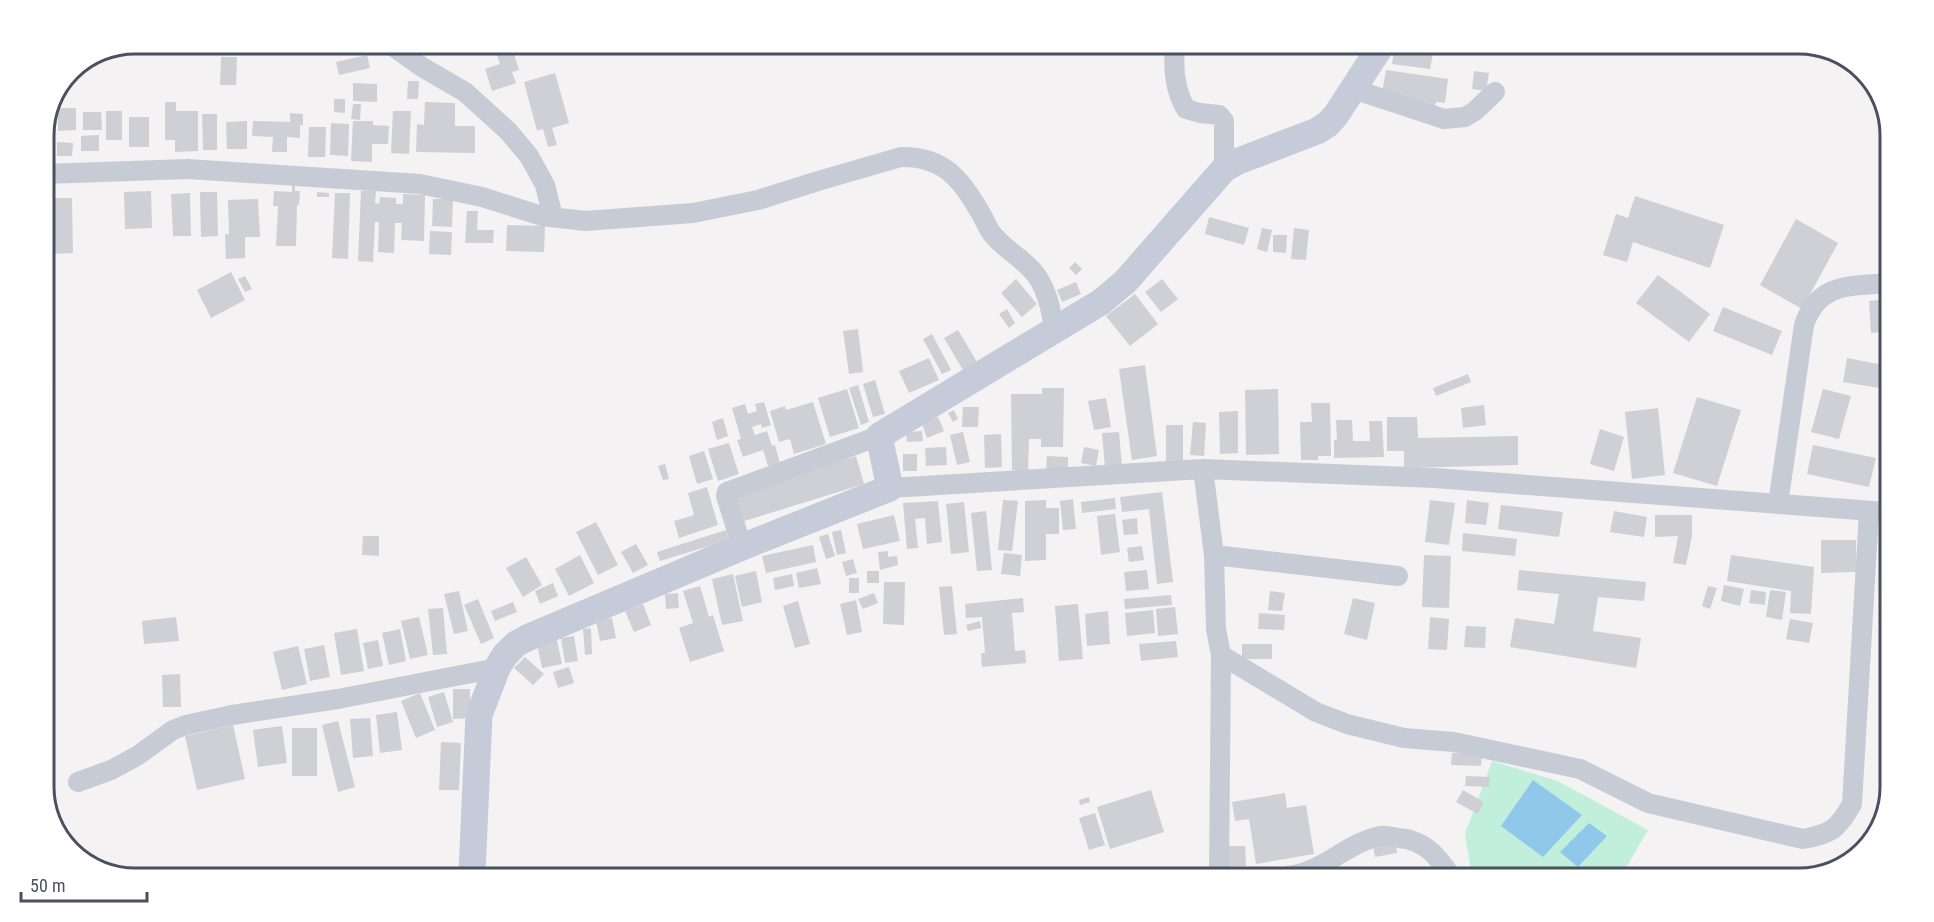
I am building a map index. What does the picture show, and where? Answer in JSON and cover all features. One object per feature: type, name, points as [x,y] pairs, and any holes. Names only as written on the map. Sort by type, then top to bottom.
[{"type":"street","points":[[404,54],[465,92],[508,131],[529,156],[545,185],[553,217]]},
{"type":"street","points":[[1174,54],[1176,81],[1180,99],[1186,109],[1219,115],[1224,121],[1224,169]]},
{"type":"street","points":[[742,547],[726,496],[727,492],[879,436],[1101,302],[1125,282],[1224,169],[1236,162],[1317,131],[1328,124],[1376,54]]},
{"type":"street","points":[[1353,89],[1444,119],[1465,117],[1495,92]]},
{"type":"street","points":[[54,174],[188,169],[420,184],[482,197],[542,216],[585,221],[693,213],[758,200],[902,157],[929,160],[948,170],[962,182],[994,237],[1035,274],[1050,304],[1054,331]]},
{"type":"street","points":[[1778,504],[1804,325],[1809,311],[1821,298],[1838,287],[1880,284]]},
{"type":"street","points":[[879,436],[890,488]]},
{"type":"street","points":[[1203,469],[1214,555],[1216,629],[1221,655],[1219,868]]},
{"type":"street","points":[[472,868],[479,715],[497,668],[516,644],[742,547],[890,488],[1203,469],[1435,478],[1878,512],[1852,804],[1833,831],[1822,836],[1803,838],[1648,803],[1580,770],[1454,742],[1404,738],[1347,724],[1316,712],[1221,655]]},
{"type":"street","points":[[1214,555],[1398,576]]},
{"type":"street","points":[[78,782],[111,770],[137,756],[173,730],[186,725],[232,715],[338,699],[497,668]]},
{"type":"street","points":[[1317,868],[1365,841],[1383,836],[1408,839],[1428,847],[1445,868]]},
{"type":"green space","points":[[1492,761],[1558,781],[1648,830],[1626,868],[1471,868],[1465,834]]},
{"type":"water","points":[[1533,780],[1582,815],[1543,857],[1501,826]]},
{"type":"water","points":[[1589,823],[1607,836],[1578,867],[1560,852]]},
{"type":"building","points":[[497,54],[514,54],[519,70],[512,72],[516,83],[492,91],[485,69],[500,64]]},
{"type":"building","points":[[1393,54],[1433,54],[1430,69],[1392,64]]},
{"type":"building","points":[[367,55],[370,68],[339,75],[336,62]]},
{"type":"building","points":[[221,57],[237,57],[236,85],[220,85]]},
{"type":"building","points":[[1386,70],[1448,79],[1445,103],[1436,102],[1435,107],[1382,93]]},
{"type":"building","points":[[1474,71],[1489,73],[1486,91],[1472,89]]},
{"type":"building","points":[[555,73],[569,123],[552,128],[557,145],[548,147],[543,129],[537,131],[524,82]]},
{"type":"building","points":[[408,81],[419,81],[418,99],[407,99]]},
{"type":"building","points":[[353,83],[377,84],[377,102],[353,101]]},
{"type":"building","points":[[334,99],[345,99],[345,113],[334,112]]},
{"type":"building","points":[[165,102],[176,102],[176,111],[198,111],[198,151],[175,152],[175,140],[165,140]]},
{"type":"building","points":[[425,102],[455,103],[455,126],[475,126],[475,153],[416,152],[417,124],[424,125]]},
{"type":"building","points":[[353,104],[361,104],[360,120],[351,119]]},
{"type":"building","points":[[59,108],[76,108],[76,130],[58,131]]},
{"type":"building","points":[[106,111],[122,111],[122,140],[106,140]]},
{"type":"building","points":[[393,111],[411,111],[409,154],[391,153]]},
{"type":"building","points":[[83,112],[101,112],[102,130],[83,130]]},
{"type":"building","points":[[290,113],[303,114],[303,125],[300,125],[300,138],[287,137],[287,152],[272,152],[273,137],[252,136],[253,121],[290,122]]},
{"type":"building","points":[[202,114],[217,114],[217,150],[203,150]]},
{"type":"building","points":[[129,117],[149,117],[149,147],[129,147]]},
{"type":"building","points":[[247,121],[247,149],[227,149],[226,122]]},
{"type":"building","points":[[353,121],[373,121],[373,125],[389,126],[388,144],[372,144],[372,162],[351,161]]},
{"type":"building","points":[[331,123],[349,124],[348,156],[330,155]]},
{"type":"building","points":[[309,127],[326,127],[325,157],[308,157]]},
{"type":"building","points":[[99,135],[99,151],[81,151],[81,136]]},
{"type":"building","points":[[57,142],[73,143],[72,156],[57,156]]},
{"type":"building","points":[[292,185],[295,185],[295,191],[300,191],[299,205],[297,205],[296,246],[276,246],[278,206],[273,206],[274,191],[292,192]]},
{"type":"building","points":[[151,191],[152,228],[125,229],[124,192]]},
{"type":"building","points":[[361,191],[376,191],[375,203],[379,204],[380,197],[396,198],[396,204],[403,204],[403,194],[425,195],[424,241],[401,240],[402,223],[395,223],[394,253],[378,252],[379,222],[375,222],[373,262],[358,261]]},
{"type":"building","points":[[200,192],[217,192],[218,236],[201,237]]},
{"type":"building","points":[[317,192],[329,193],[329,197],[317,197]]},
{"type":"building","points":[[190,193],[191,236],[173,236],[171,194]]},
{"type":"building","points":[[335,193],[350,193],[348,259],[332,258]]},
{"type":"building","points":[[1635,196],[1724,225],[1710,268],[1633,242],[1627,262],[1603,255],[1616,214],[1628,218]]},
{"type":"building","points":[[54,198],[72,198],[73,253],[54,254]]},
{"type":"building","points":[[258,199],[260,237],[245,237],[245,258],[226,259],[225,234],[229,234],[228,200]]},
{"type":"building","points":[[433,199],[453,199],[452,227],[432,226]]},
{"type":"building","points":[[467,211],[478,211],[477,230],[494,230],[493,243],[465,243]]},
{"type":"building","points":[[1209,217],[1249,228],[1244,245],[1205,234]]},
{"type":"building","points":[[1796,219],[1838,243],[1802,309],[1760,285]]},
{"type":"building","points":[[507,225],[545,226],[544,252],[506,251]]},
{"type":"building","points":[[1262,228],[1272,230],[1267,252],[1257,249]]},
{"type":"building","points":[[1294,228],[1309,230],[1306,260],[1291,259]]},
{"type":"building","points":[[430,231],[452,232],[451,255],[429,254]]},
{"type":"building","points":[[1273,235],[1287,235],[1286,253],[1273,252]]},
{"type":"building","points":[[1075,262],[1082,269],[1076,275],[1069,268]]},
{"type":"building","points":[[231,272],[245,300],[211,318],[197,290]]},
{"type":"building","points":[[1658,275],[1710,314],[1689,342],[1636,303]]},
{"type":"building","points":[[245,276],[252,289],[245,292],[238,279]]},
{"type":"building","points":[[1016,279],[1037,304],[1022,317],[1001,293]]},
{"type":"building","points":[[1162,279],[1178,299],[1161,312],[1145,292]]},
{"type":"building","points":[[1076,282],[1081,294],[1062,302],[1057,290]]},
{"type":"building","points":[[1135,294],[1158,324],[1130,346],[1106,316]]},
{"type":"building","points":[[1880,300],[1880,332],[1871,333],[1869,301]]},
{"type":"building","points":[[1723,307],[1782,331],[1772,355],[1713,331]]},
{"type":"building","points":[[1007,309],[1015,323],[1009,328],[999,314]]},
{"type":"building","points":[[858,329],[863,372],[849,374],[843,331]]},
{"type":"building","points":[[958,330],[977,362],[963,370],[944,338]]},
{"type":"building","points":[[932,334],[951,370],[942,374],[923,339]]},
{"type":"building","points":[[929,358],[939,380],[909,393],[899,371]]},
{"type":"building","points":[[1847,358],[1880,364],[1879,388],[1843,382]]},
{"type":"building","points":[[1145,365],[1157,456],[1132,460],[1119,369]]},
{"type":"building","points":[[1468,374],[1471,382],[1436,396],[1433,388]]},
{"type":"building","points":[[875,380],[885,414],[873,417],[863,384]]},
{"type":"building","points":[[858,385],[869,422],[861,425],[849,388]]},
{"type":"building","points":[[1042,388],[1064,388],[1063,447],[1041,447],[1041,439],[1029,439],[1028,470],[1012,470],[1011,394],[1042,394]]},
{"type":"building","points":[[847,389],[859,428],[830,437],[818,398]]},
{"type":"building","points":[[1278,389],[1279,454],[1246,455],[1245,390]]},
{"type":"building","points":[[1823,389],[1851,396],[1839,439],[1811,432]]},
{"type":"building","points":[[1697,397],[1741,410],[1717,486],[1673,473]]},
{"type":"building","points":[[1106,398],[1111,427],[1094,430],[1088,401]]},
{"type":"building","points":[[764,402],[771,425],[762,428],[761,424],[752,427],[755,435],[767,431],[772,446],[775,445],[780,463],[768,466],[763,450],[743,457],[737,440],[741,439],[732,408],[745,404],[748,414],[757,411],[755,404]]},
{"type":"building","points":[[813,402],[826,444],[794,454],[790,439],[779,442],[770,411],[785,406],[786,410]]},
{"type":"building","points":[[1311,403],[1330,403],[1331,456],[1318,456],[1318,460],[1301,460],[1300,422],[1312,422]]},
{"type":"building","points":[[1484,405],[1486,425],[1463,428],[1461,408]]},
{"type":"building","points":[[963,407],[979,407],[978,427],[962,427]]},
{"type":"building","points":[[1658,408],[1665,475],[1632,479],[1625,412]]},
{"type":"building","points":[[954,410],[958,419],[953,422],[948,413]]},
{"type":"building","points":[[1238,411],[1238,453],[1220,454],[1219,412]]},
{"type":"building","points":[[938,417],[944,431],[927,438],[922,424]]},
{"type":"building","points":[[1387,417],[1417,417],[1418,438],[1518,436],[1518,465],[1404,468],[1404,451],[1387,451]]},
{"type":"building","points":[[723,418],[728,436],[717,440],[712,422]]},
{"type":"building","points":[[1336,420],[1352,420],[1353,441],[1370,441],[1369,421],[1382,421],[1384,457],[1334,458],[1334,440],[1337,440]]},
{"type":"building","points":[[1193,422],[1206,423],[1204,456],[1190,455]]},
{"type":"building","points":[[1166,425],[1183,425],[1183,464],[1166,464]]},
{"type":"building","points":[[1600,429],[1624,437],[1614,471],[1590,464]]},
{"type":"building","points":[[922,431],[923,441],[907,442],[906,432]]},
{"type":"building","points":[[963,432],[970,462],[957,465],[950,435]]},
{"type":"building","points":[[1119,432],[1122,466],[1105,468],[1102,433]]},
{"type":"building","points":[[1001,434],[1002,467],[985,468],[984,435]]},
{"type":"building","points":[[729,443],[739,474],[718,481],[708,449]]},
{"type":"building","points":[[1813,445],[1876,458],[1869,487],[1807,474]]},
{"type":"building","points":[[946,447],[947,465],[926,466],[925,448]]},
{"type":"building","points":[[1084,447],[1099,450],[1096,466],[1081,463]]},
{"type":"building","points":[[704,451],[713,479],[697,484],[689,456]]},
{"type":"building","points":[[903,454],[917,454],[917,471],[903,471]]},
{"type":"building","points":[[856,456],[864,484],[738,523],[729,495]]},
{"type":"building","points":[[1047,456],[1068,457],[1068,471],[1046,471]]},
{"type":"building","points":[[665,464],[669,479],[663,480],[658,466]]},
{"type":"building","points":[[707,487],[718,525],[679,538],[674,521],[694,515],[688,493]]},
{"type":"building","points":[[1162,492],[1173,582],[1157,584],[1149,509],[1122,512],[1120,497]]},
{"type":"building","points":[[1115,498],[1116,509],[1082,513],[1081,502]]},
{"type":"building","points":[[1073,499],[1076,529],[1063,530],[1060,501]]},
{"type":"building","points":[[1003,500],[1018,501],[1012,551],[998,550]]},
{"type":"building","points":[[1046,500],[1046,508],[1059,508],[1059,534],[1046,534],[1046,560],[1025,561],[1025,501]]},
{"type":"building","points":[[1430,500],[1455,503],[1449,545],[1425,542]]},
{"type":"building","points":[[1467,500],[1489,503],[1486,525],[1465,523]]},
{"type":"building","points":[[938,501],[942,542],[927,544],[925,518],[915,519],[918,548],[907,549],[903,503]]},
{"type":"building","points":[[964,502],[969,552],[951,554],[946,504]]},
{"type":"building","points":[[1501,505],[1563,512],[1559,537],[1498,529]]},
{"type":"building","points":[[986,511],[992,570],[977,571],[971,513]]},
{"type":"building","points":[[1614,511],[1647,517],[1644,537],[1610,532]]},
{"type":"building","points":[[1115,514],[1120,552],[1101,555],[1097,516]]},
{"type":"building","points":[[894,515],[900,541],[863,549],[857,524]]},
{"type":"building","points":[[1655,515],[1692,515],[1692,536],[1686,565],[1673,563],[1678,536],[1655,537]]},
{"type":"building","points":[[1137,518],[1138,534],[1124,535],[1122,520]]},
{"type":"building","points":[[596,522],[618,565],[598,575],[576,532]]},
{"type":"building","points":[[726,530],[729,540],[660,561],[657,552]]},
{"type":"building","points":[[841,530],[846,553],[837,555],[832,532]]},
{"type":"building","points":[[1463,533],[1517,539],[1515,556],[1462,551]]},
{"type":"building","points":[[828,534],[835,556],[826,559],[819,537]]},
{"type":"building","points":[[363,536],[379,536],[379,556],[362,555]]},
{"type":"building","points":[[1821,540],[1856,540],[1856,572],[1821,573]]},
{"type":"building","points":[[636,544],[648,565],[633,573],[621,552]]},
{"type":"building","points":[[813,545],[816,562],[766,573],[762,556]]},
{"type":"building","points":[[1142,546],[1144,560],[1129,562],[1127,548]]},
{"type":"building","points":[[888,551],[888,557],[897,556],[898,565],[880,570],[878,552]]},
{"type":"building","points":[[1004,553],[1022,555],[1020,576],[1001,574]]},
{"type":"building","points":[[580,555],[594,583],[569,596],[555,569]]},
{"type":"building","points":[[1424,555],[1451,556],[1449,608],[1422,607]]},
{"type":"building","points":[[1731,555],[1814,567],[1811,614],[1790,613],[1791,591],[1727,581]]},
{"type":"building","points":[[526,557],[542,585],[523,597],[506,568]]},
{"type":"building","points":[[853,559],[857,573],[846,576],[842,562]]},
{"type":"building","points":[[817,568],[821,584],[799,588],[796,573]]},
{"type":"building","points":[[1147,570],[1149,589],[1126,591],[1124,572]]},
{"type":"building","points":[[1519,570],[1646,582],[1644,601],[1598,597],[1593,631],[1641,638],[1636,668],[1510,647],[1515,618],[1554,624],[1559,594],[1517,590]]},
{"type":"building","points":[[756,571],[762,602],[742,607],[735,576]]},
{"type":"building","points":[[867,571],[879,571],[879,583],[867,583]]},
{"type":"building","points":[[733,574],[743,621],[722,625],[712,579]]},
{"type":"building","points":[[792,574],[794,586],[775,590],[773,578]]},
{"type":"building","points":[[849,578],[859,578],[859,593],[849,593]]},
{"type":"building","points":[[884,582],[905,582],[904,625],[883,624]]},
{"type":"building","points":[[553,583],[558,596],[540,604],[535,591]]},
{"type":"building","points":[[1724,585],[1744,589],[1740,606],[1721,601]]},
{"type":"building","points":[[700,586],[709,617],[713,615],[724,651],[690,662],[679,628],[693,623],[683,591]]},
{"type":"building","points":[[952,586],[957,634],[944,635],[939,587]]},
{"type":"building","points":[[1708,586],[1717,588],[1710,609],[1702,606]]},
{"type":"building","points":[[1751,590],[1766,592],[1765,605],[1749,603]]},
{"type":"building","points":[[1770,590],[1786,592],[1782,620],[1766,617]]},
{"type":"building","points":[[459,591],[468,631],[454,634],[444,594]]},
{"type":"building","points":[[1270,591],[1285,593],[1282,611],[1268,610]]},
{"type":"building","points":[[678,593],[679,608],[666,609],[665,594]]},
{"type":"building","points":[[874,593],[878,603],[863,609],[858,599]]},
{"type":"building","points":[[1171,595],[1172,605],[1125,609],[1124,599]]},
{"type":"building","points":[[1023,598],[1024,612],[1012,613],[1015,651],[1025,650],[1026,663],[982,667],[981,653],[985,653],[982,617],[966,618],[965,604]]},
{"type":"building","points":[[1353,598],[1375,603],[1367,640],[1344,634]]},
{"type":"building","points":[[478,599],[494,638],[481,644],[464,605]]},
{"type":"building","points":[[856,600],[862,632],[847,635],[840,604]]},
{"type":"building","points":[[798,601],[810,644],[795,648],[783,606]]},
{"type":"building","points":[[513,602],[517,612],[495,621],[491,611]]},
{"type":"building","points":[[643,604],[651,625],[634,632],[625,611]]},
{"type":"building","points":[[1078,604],[1083,659],[1059,661],[1055,606]]},
{"type":"building","points":[[1175,607],[1178,634],[1158,636],[1156,609]]},
{"type":"building","points":[[443,608],[447,654],[433,655],[428,609]]},
{"type":"building","points":[[1153,610],[1155,633],[1127,636],[1125,613]]},
{"type":"building","points":[[1108,611],[1110,644],[1087,646],[1085,614]]},
{"type":"building","points":[[1259,613],[1285,615],[1284,630],[1258,629]]},
{"type":"building","points":[[176,617],[179,641],[144,644],[142,621]]},
{"type":"building","points":[[419,617],[428,655],[410,659],[401,621]]},
{"type":"building","points":[[1430,617],[1449,619],[1447,650],[1428,649]]},
{"type":"building","points":[[612,618],[616,638],[600,641],[596,621]]},
{"type":"building","points":[[1790,619],[1813,623],[1809,643],[1786,639]]},
{"type":"building","points":[[980,621],[981,628],[968,631],[966,625]]},
{"type":"building","points":[[1466,626],[1486,627],[1485,648],[1464,647]]},
{"type":"building","points":[[591,628],[592,654],[585,655],[583,629]]},
{"type":"building","points":[[357,629],[364,671],[341,675],[334,633]]},
{"type":"building","points":[[400,629],[406,661],[389,665],[382,633]]},
{"type":"building","points":[[574,636],[578,661],[565,663],[561,638]]},
{"type":"building","points":[[378,640],[383,666],[368,669],[363,643]]},
{"type":"building","points":[[557,640],[562,664],[542,668],[537,644]]},
{"type":"building","points":[[1176,641],[1178,657],[1141,661],[1139,644]]},
{"type":"building","points":[[1242,644],[1272,644],[1272,659],[1242,659]]},
{"type":"building","points":[[324,645],[330,677],[310,681],[304,649]]},
{"type":"building","points":[[298,646],[307,684],[282,690],[273,652]]},
{"type":"building","points":[[525,657],[544,674],[533,685],[514,668]]},
{"type":"building","points":[[569,667],[574,683],[558,688],[553,672]]},
{"type":"building","points":[[180,674],[181,707],[163,707],[162,675]]},
{"type":"building","points":[[453,689],[470,689],[470,718],[453,719]]},
{"type":"building","points":[[444,692],[453,722],[437,727],[428,697]]},
{"type":"building","points":[[420,693],[435,730],[416,738],[401,701]]},
{"type":"building","points":[[397,712],[402,750],[380,753],[376,715]]},
{"type":"building","points":[[370,718],[373,756],[353,758],[350,719]]},
{"type":"building","points":[[338,721],[355,787],[338,792],[322,725]]},
{"type":"building","points":[[233,725],[245,779],[197,790],[185,736]]},
{"type":"building","points":[[282,726],[287,763],[258,767],[253,730]]},
{"type":"building","points":[[292,728],[317,728],[317,776],[292,776]]},
{"type":"building","points":[[441,742],[461,743],[459,790],[439,790]]},
{"type":"building","points":[[1452,753],[1482,754],[1481,766],[1451,765]]},
{"type":"building","points":[[1466,776],[1490,777],[1489,787],[1465,786]]},
{"type":"building","points":[[1151,790],[1164,832],[1110,849],[1097,807]]},
{"type":"building","points":[[1463,790],[1484,802],[1478,814],[1456,802]]},
{"type":"building","points":[[1285,793],[1287,808],[1306,805],[1314,854],[1256,864],[1249,819],[1235,821],[1232,802]]},
{"type":"building","points":[[1089,797],[1090,802],[1080,805],[1079,800]]},
{"type":"building","points":[[1095,813],[1105,845],[1089,850],[1079,818]]},
{"type":"building","points":[[1395,841],[1397,853],[1375,857],[1373,845]]},
{"type":"building","points":[[1220,846],[1245,846],[1246,866],[1221,867]]}]
